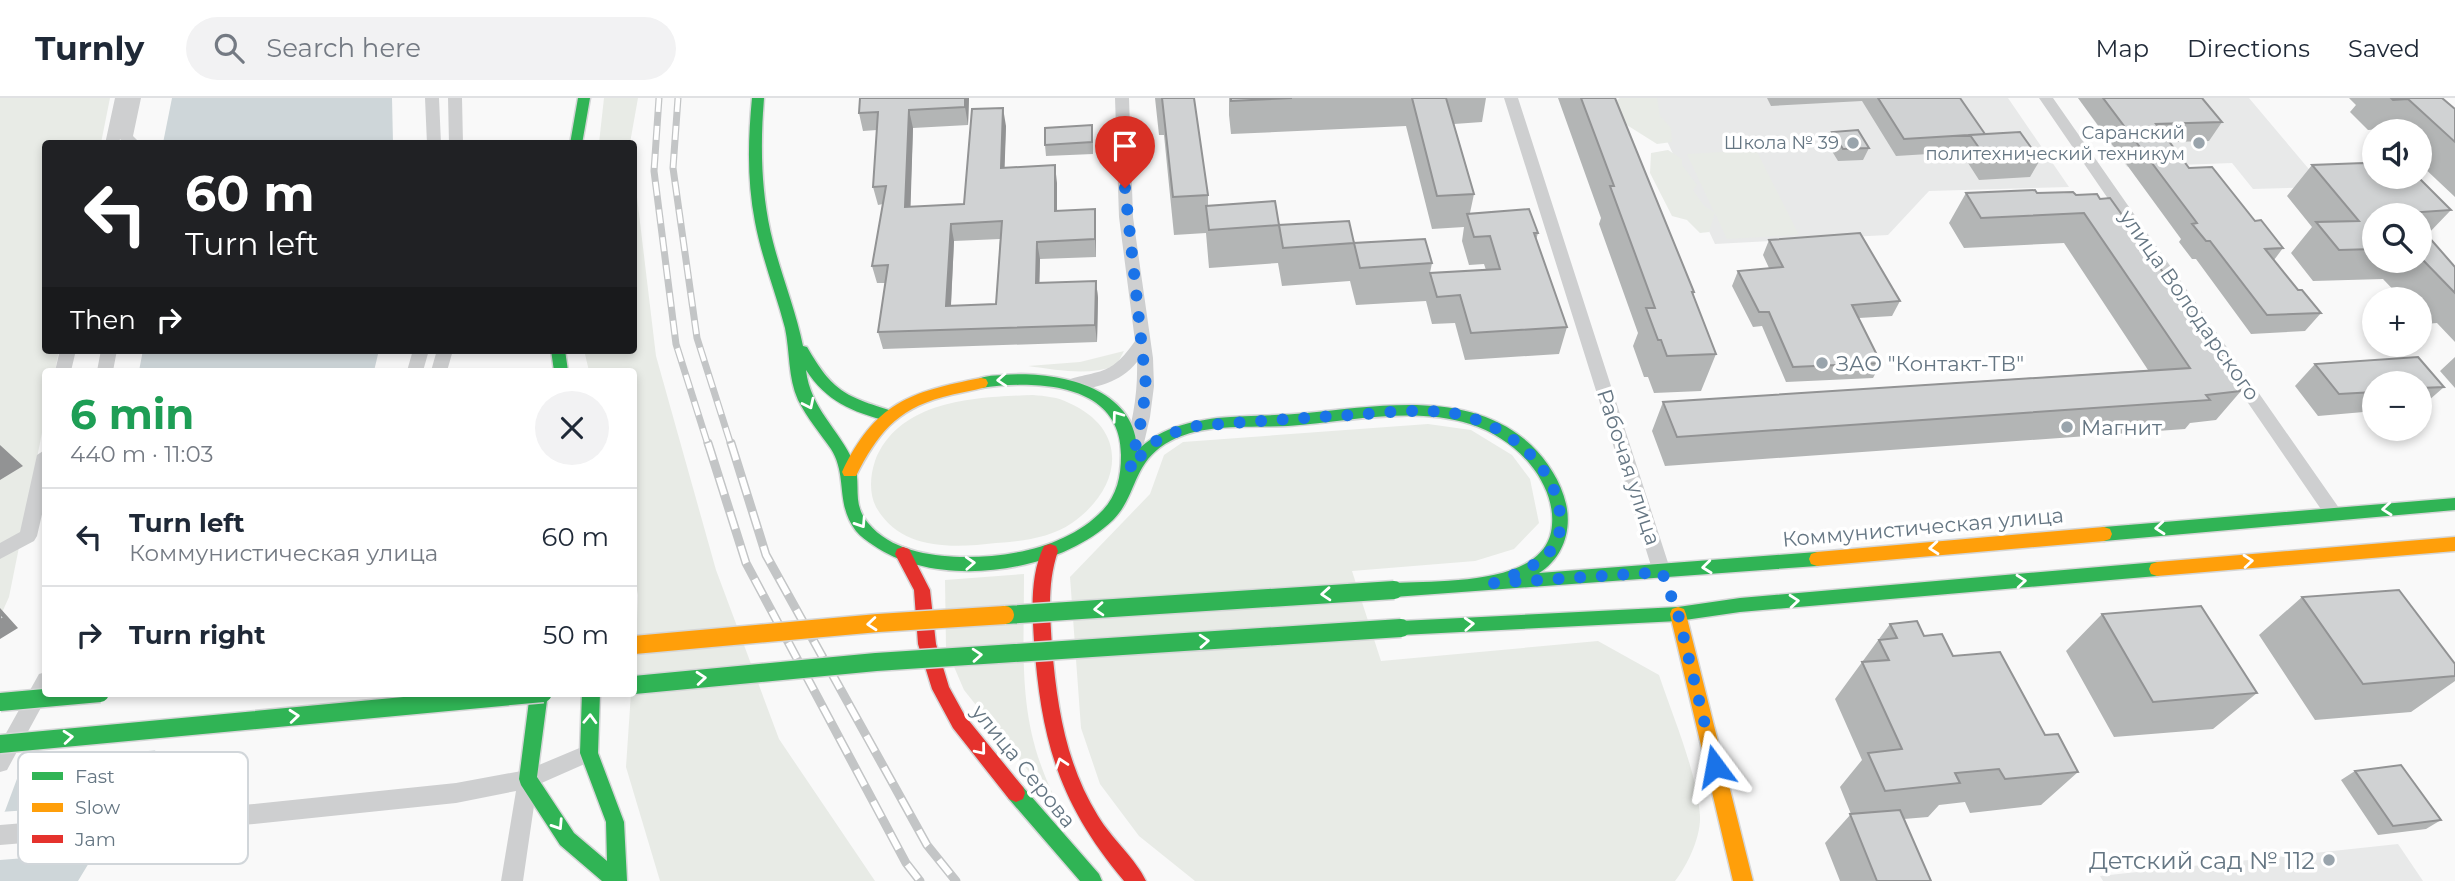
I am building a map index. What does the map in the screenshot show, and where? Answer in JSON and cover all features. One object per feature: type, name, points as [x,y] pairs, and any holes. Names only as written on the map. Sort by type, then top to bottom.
[{"type":"main road","points":[[577,140],[584,98]]},
{"type":"main road","points":[[758,98],[757,165],[761,222],[795,338],[801,387],[814,415],[831,436],[850,472]]},
{"type":"main road","points":[[795,338],[820,386],[829,394],[852,407],[887,415]]},
{"type":"main road","points":[[1018,379],[1070,384],[1093,393],[1112,408],[1124,424],[1130,465],[1122,497],[1108,515],[1088,531],[1050,551],[966,564],[929,562],[903,554],[876,541],[865,531],[855,515],[848,494],[850,472],[857,453],[887,415],[935,392],[965,384],[1018,379]]},
{"type":"main road","points":[[1130,465],[1147,446],[1167,434],[1196,426],[1414,411],[1446,412],[1475,419],[1503,432],[1524,448],[1541,467],[1560,509],[1562,526],[1557,543],[1547,558],[1529,569],[1494,583]]},
{"type":"main road","name":"Коммунистическая улица","points":[[637,645],[878,623],[1494,583],[1666,582],[2333,513],[2455,504]]},
{"type":"main road","points":[[637,685],[890,661],[1401,628],[1678,614],[1740,606],[2455,544]]},
{"type":"main road","points":[[1050,551],[1042,571],[1040,591],[1051,727],[1077,804],[1091,827],[1136,881]]},
{"type":"main road","name":"улица Серова","points":[[903,554],[922,590],[927,644],[941,690],[959,722],[1018,796],[1092,881]]},
{"type":"main road","name":"Рабочая улица","points":[[1666,582],[1678,614],[1743,881]]},
{"type":"main road","points":[[0,702],[56,697]]},
{"type":"main road","points":[[0,744],[499,697]]},
{"type":"main road","points":[[540,697],[528,779],[567,839],[617,881]]},
{"type":"main road","points":[[591,697],[589,753],[615,822],[617,881]]},
{"type":"main road","points":[[1724,881],[1735,855]]},
{"type":"street","points":[[113,140],[122,98]]},
{"type":"street","points":[[129,140],[126,137],[134,98]]},
{"type":"street","points":[[432,98],[434,140]]},
{"type":"street","points":[[454,98],[456,140]]},
{"type":"street","points":[[1122,98],[1126,217],[1146,386],[1142,417],[1130,465]]},
{"type":"street","name":"Рабочая улица","points":[[1511,98],[1666,582]]},
{"type":"street","name":"улица Володарского","points":[[2046,98],[2333,513]]},
{"type":"street","points":[[1070,384],[1090,383],[1119,373],[1141,344]]},
{"type":"street","points":[[0,552],[28,536],[42,473]]},
{"type":"street","points":[[0,763],[42,687]]},
{"type":"street","points":[[248,814],[456,793],[528,779],[589,753]]},
{"type":"street","points":[[512,881],[528,779]]},
{"type":"street","points":[[0,835],[18,834]]},
{"type":"shaded area","points":[[0,98],[110,98],[102,140],[42,140],[42,354],[58,354],[56,368],[42,368],[42,433],[9,597],[0,617]]},
{"type":"shaded area","points":[[172,98],[392,98],[393,140],[164,140]]},
{"type":"shaded area","points":[[604,98],[638,98],[631,140],[599,140]]},
{"type":"shaded area","name":"Школа № 39","points":[[1647,98],[2008,98],[2069,187],[1929,191],[1888,235],[1715,244]]},
{"type":"shaded area","points":[[1657,98],[1660,116],[1671,128],[1672,142],[1657,144],[1622,122],[1617,100]]},
{"type":"shaded area","name":"Саранский политехнический техникум","points":[[2078,98],[2249,98],[2324,187],[2253,189],[2232,163],[2127,167]]},
{"type":"shaded area","points":[[1668,150],[1682,159],[1682,165],[1697,185],[1693,190],[1704,206],[1714,212],[1687,154],[1756,150],[1799,235],[1727,239],[1715,213],[1709,232],[1700,233],[1687,220],[1672,216],[1650,173],[1651,153]]},
{"type":"shaded area","points":[[637,197],[656,356],[716,570],[779,739],[875,881],[660,881],[626,767],[631,697],[637,697],[637,368],[588,368],[585,354],[637,354]]},
{"type":"shaded area","points":[[1124,351],[1116,366],[1094,371],[1028,366],[1080,362]]},
{"type":"shaded area","points":[[142,354],[378,354],[375,368],[140,368]]},
{"type":"shaded area","points":[[1033,395],[1060,399],[1089,414],[1102,428],[1110,444],[1112,460],[1109,477],[1089,509],[1072,523],[1026,540],[980,545],[946,545],[914,539],[899,532],[876,507],[871,490],[875,461],[886,440],[902,425],[921,413],[965,400]]},
{"type":"shaded area","points":[[1428,424],[1471,430],[1512,455],[1530,479],[1539,523],[1514,549],[1475,561],[1352,571],[1381,661],[1598,641],[1659,675],[1689,763],[1700,816],[1692,851],[1675,881],[1195,881],[1139,836],[1100,784],[1081,728],[1070,577],[1150,494],[1164,455],[1183,442]]},
{"type":"shaded area","points":[[1024,574],[1024,670],[1030,728],[1049,786],[1065,817],[964,690],[946,648],[945,580]]},
{"type":"shaded area","points":[[48,697],[183,697],[154,752],[27,752]]},
{"type":"shaded area","points":[[18,776],[18,864],[88,864],[78,881],[0,881],[0,818]]},
{"type":"shaded area","name":"Детский сад № 112","points":[[2398,844],[2423,881],[2103,881],[2100,876]]},
{"type":"pier","points":[[44,697],[187,697],[159,750],[23,752]]},
{"type":"pier","points":[[18,811],[18,859],[0,860],[0,812]]},
{"type":"building","points":[[860,98],[965,98],[965,107],[909,110],[905,207],[964,204],[972,109],[1003,108],[1001,168],[1055,165],[1055,211],[1095,209],[1095,239],[1037,242],[1036,283],[1096,281],[1095,325],[878,332],[888,265],[872,266],[886,186],[873,187],[878,112],[859,113]],"holes":[[[1002,221],[996,304],[946,306],[951,224]]]},
{"type":"building","points":[[1162,98],[1194,98],[1208,195],[1173,197]]},
{"type":"building","points":[[1231,98],[1292,98],[1231,101]]},
{"type":"building","points":[[1412,98],[1446,98],[1474,194],[1437,196]]},
{"type":"building","points":[[1581,98],[1615,98],[1694,292],[1716,354],[1667,356],[1661,340],[1658,340],[1646,308],[1655,308]]},
{"type":"building","points":[[1878,98],[1960,98],[1985,134],[1904,139]]},
{"type":"building","points":[[2103,98],[2202,98],[2222,122],[2156,124],[2189,168],[2212,167],[2255,221],[2261,220],[2283,248],[2265,249],[2298,290],[2302,290],[2321,313],[2267,315],[2210,241],[2206,241],[2192,224],[2197,223]]},
{"type":"building","points":[[2391,98],[2442,98],[2455,109],[2455,142],[2408,99]]},
{"type":"building","points":[[1092,125],[1092,142],[1045,145],[1045,128]]},
{"type":"building","points":[[1858,130],[1869,148],[1843,149],[1832,132]]},
{"type":"building","points":[[2020,132],[2040,160],[1989,162],[1970,135]]},
{"type":"building","points":[[2362,163],[2362,189],[2430,189],[2451,210],[2432,211],[2432,203],[2362,203],[2362,249],[2339,250],[2316,222],[2359,221],[2312,165]]},
{"type":"building","points":[[2035,190],[2037,193],[2073,192],[2076,195],[2097,194],[2100,199],[2110,198],[2227,362],[2221,363],[2241,391],[2206,395],[2210,400],[1677,437],[1663,402],[2190,368],[2084,213],[1981,218],[1966,193]]},
{"type":"building","points":[[1275,201],[1279,225],[1209,230],[1206,206]]},
{"type":"building","points":[[1529,209],[1538,233],[1534,233],[1567,327],[1471,333],[1460,295],[1437,297],[1430,273],[1500,269],[1490,236],[1474,237],[1467,214]]},
{"type":"building","points":[[1349,221],[1354,243],[1283,248],[1279,225]]},
{"type":"building","points":[[1860,233],[1900,301],[1852,305],[1881,363],[1793,367],[1769,312],[1759,312],[1738,271],[1783,267],[1769,240]]},
{"type":"building","points":[[1425,239],[1432,263],[1360,268],[1354,243]]},
{"type":"building","points":[[2432,241],[2455,267],[2455,293],[2432,269]]},
{"type":"building","points":[[2418,357],[2430,371],[2362,371],[2362,393],[2339,394],[2315,364]]},
{"type":"building","points":[[2432,373],[2444,387],[2432,388]]},
{"type":"building","points":[[2399,590],[2455,664],[2455,676],[2363,684],[2302,597]]},
{"type":"building","points":[[2201,606],[2257,693],[2153,702],[2102,614]]},
{"type":"building","points":[[1917,621],[1924,636],[1942,634],[1953,656],[2000,652],[2045,735],[2058,734],[2078,772],[2005,779],[1999,769],[1955,773],[1960,783],[1885,791],[1868,753],[1902,749],[1862,662],[1889,660],[1879,640],[1897,638],[1890,624]]},
{"type":"building","points":[[2401,765],[2441,820],[2393,826],[2355,771]]},
{"type":"building","points":[[1900,810],[1931,881],[1877,881],[1850,814]]},
{"type":"railway","points":[[659,98],[654,171],[676,344],[708,445]]},
{"type":"railway","points":[[678,98],[673,168],[697,338],[731,445]]},
{"type":"railway","points":[[708,443],[746,563],[906,863],[920,881]]},
{"type":"railway","points":[[731,443],[766,555],[927,845],[956,881]]},
{"type":"traffic: fast","points":[[577,140],[584,98]]},
{"type":"traffic: fast","points":[[758,98],[755,151],[759,205],[769,252],[794,337],[802,391],[847,466],[850,502],[859,523],[865,531],[896,552],[937,563],[984,564],[1032,556],[1075,540],[1109,514],[1129,481],[1127,433],[1116,414],[1100,398],[1053,381],[1010,379],[981,383]]},
{"type":"traffic: fast","points":[[802,351],[818,378],[835,395],[857,406],[887,415]]},
{"type":"traffic: fast","points":[[559,354],[561,368]]},
{"type":"traffic: fast","points":[[1130,470],[1160,439],[1202,426],[1405,411],[1450,413],[1470,418],[1503,433],[1532,455],[1551,482],[1560,513],[1556,544],[1547,557],[1531,569],[1500,581]]},
{"type":"traffic: fast","points":[[2104,534],[2455,504]]},
{"type":"traffic: fast","points":[[1394,590],[1817,559]]},
{"type":"traffic: fast","points":[[1401,628],[1678,614],[1740,605],[2157,569]]},
{"type":"traffic: fast","points":[[1005,615],[1394,590]]},
{"type":"traffic: fast","points":[[637,685],[876,662],[1401,628]]},
{"type":"traffic: fast","points":[[0,702],[56,697]]},
{"type":"traffic: fast","points":[[0,744],[500,697]]},
{"type":"traffic: fast","points":[[538,697],[528,779],[567,839],[616,881]]},
{"type":"traffic: fast","points":[[591,697],[589,753],[615,822],[617,881]]},
{"type":"traffic: fast","points":[[1016,793],[1092,881]]},
{"type":"traffic: slow","points":[[850,472],[872,433],[901,408],[937,393],[981,383]]},
{"type":"traffic: slow","points":[[1817,559],[2104,534]]},
{"type":"traffic: slow","points":[[2157,569],[2455,544]]},
{"type":"traffic: slow","points":[[1678,614],[1743,881]]},
{"type":"traffic: slow","points":[[637,645],[878,623],[1005,615]]},
{"type":"traffic: jam","points":[[1050,551],[1042,584],[1041,606],[1046,677],[1056,742],[1077,799],[1112,853],[1136,881]]},
{"type":"traffic: jam","points":[[903,554],[922,590],[927,644],[941,689],[959,722],[1016,793]]},
{"type":"place","name":"Школа № 39","points":[[1853,143]]},
{"type":"place","name":"Саранский политехнический техникум","points":[[2199,143]]},
{"type":"place","name":"ЗАО \"Контакт-ТВ\"","points":[[1822,363]]},
{"type":"place","name":"Магнит","points":[[2067,427]]},
{"type":"place","name":"Детский сад № 112","points":[[2329,860]]},
{"type":"route","points":[[1125,188],[1146,386],[1130,470],[1147,446],[1167,434],[1196,426],[1414,411],[1446,412],[1475,419],[1503,432],[1524,448],[1541,467],[1560,509],[1562,526],[1557,543],[1547,558],[1529,569],[1494,583],[1662,572],[1678,614],[1715,766]]}]
